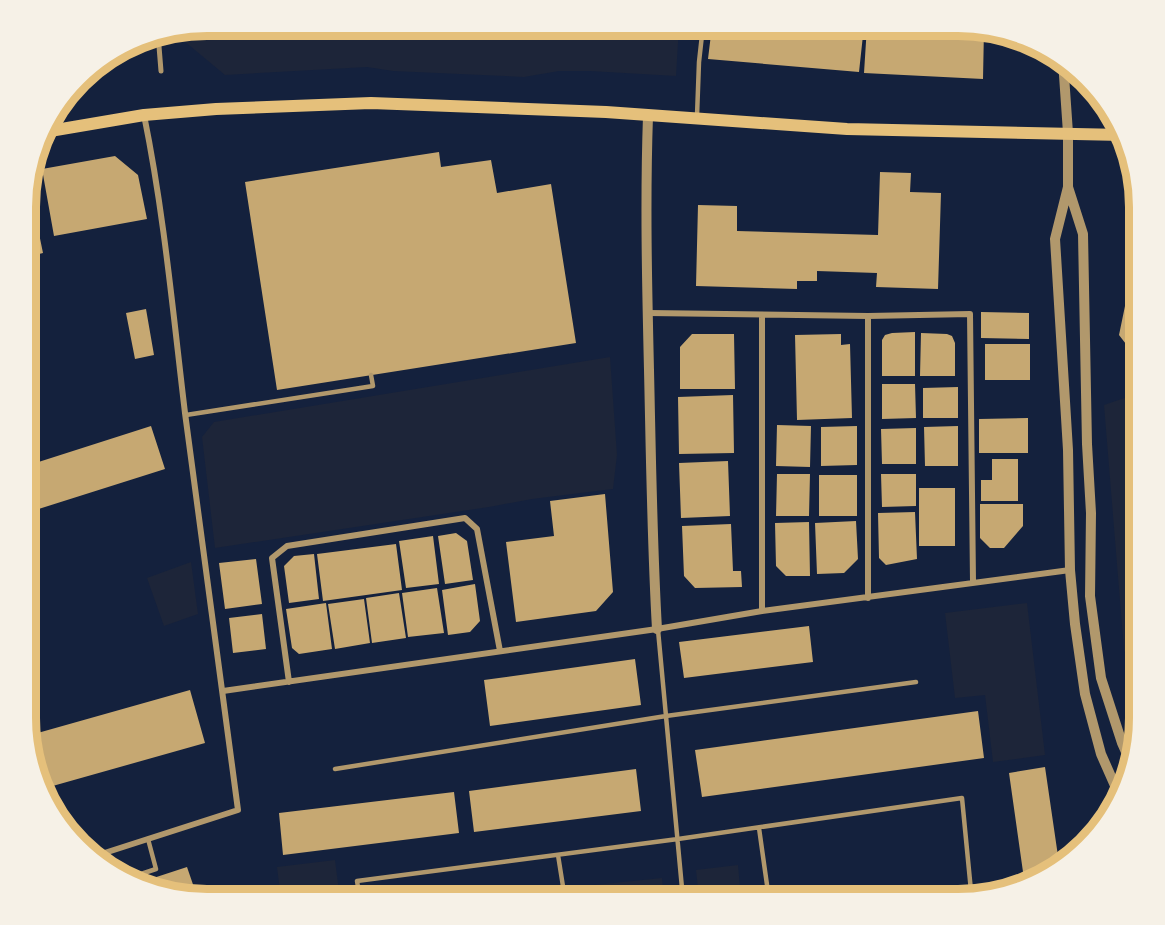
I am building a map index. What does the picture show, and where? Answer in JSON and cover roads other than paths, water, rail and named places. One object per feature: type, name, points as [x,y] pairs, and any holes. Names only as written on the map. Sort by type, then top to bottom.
[{"type":"main road","points":[[54,130],[144,115],[216,109],[371,102],[606,112],[847,129],[1113,135]]},
{"type":"street","points":[[159,43],[161,71]]},
{"type":"street","points":[[1064,73],[1068,133],[1068,188],[1055,239],[1068,450],[1070,570],[1085,694],[1101,754],[1115,786]]},
{"type":"street","points":[[103,853],[238,810],[168,264],[144,115]]},
{"type":"street","points":[[648,116],[646,159],[651,525],[657,629]]},
{"type":"street","points":[[1068,188],[1083,234],[1087,444],[1091,513],[1090,596],[1101,678],[1126,752]]},
{"type":"street","points":[[648,313],[970,315],[973,582]]},
{"type":"street","points":[[762,315],[762,611]]},
{"type":"street","points":[[868,316],[868,598]]},
{"type":"street","points":[[289,682],[272,558],[287,546],[465,518],[477,529],[500,651]]},
{"type":"street","points":[[223,691],[657,629],[762,611],[1070,570]]},
{"type":"lane","points":[[697,119],[702,36]]},
{"type":"lane","points":[[186,415],[373,386],[371,375]]},
{"type":"lane","points":[[657,629],[682,889]]},
{"type":"lane","points":[[335,769],[666,716],[916,682]]},
{"type":"lane","points":[[358,889],[357,881],[759,828],[962,798],[971,889]]},
{"type":"lane","points":[[759,828],[768,889]]},
{"type":"lane","points":[[139,875],[156,869],[148,839]]},
{"type":"lane","points":[[558,855],[563,889]]}]
